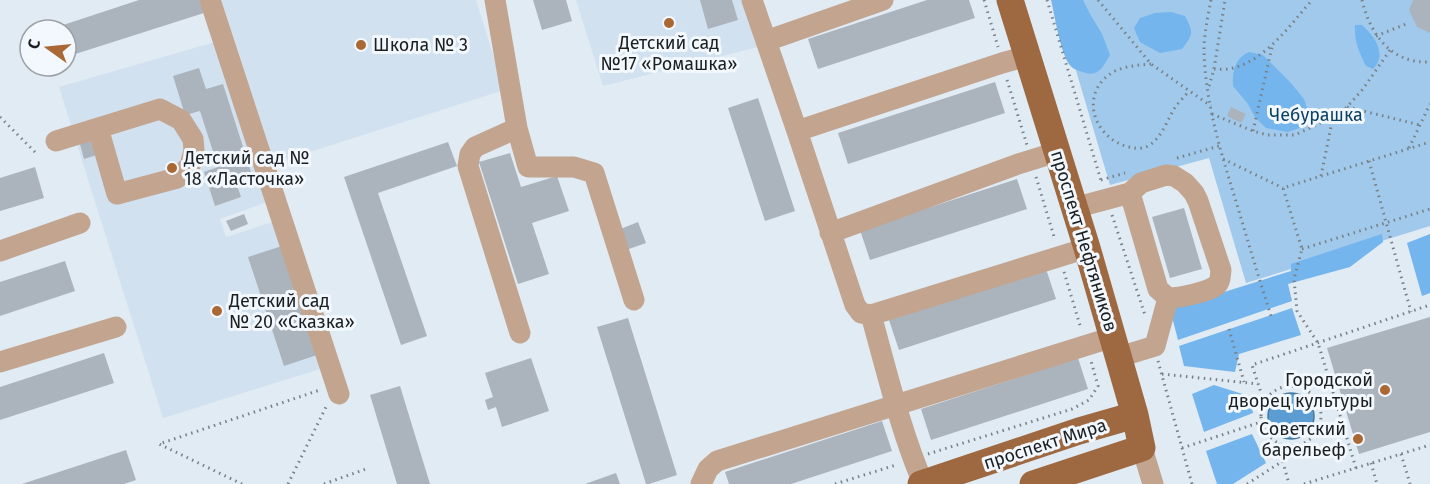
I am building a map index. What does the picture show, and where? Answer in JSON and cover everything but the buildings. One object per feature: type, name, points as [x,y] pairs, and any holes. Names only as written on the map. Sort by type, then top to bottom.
[{"type":"main road","name":"проспект Нефтяников","points":[[1010,0],[1015,60],[1058,152],[1116,347],[1142,448]]},
{"type":"main road","name":"проспект Мира","points":[[919,476],[1135,415]]},
{"type":"main road","name":"проспект Мира","points":[[1033,484],[1142,448]]},
{"type":"street","points":[[210,0],[338,389]]},
{"type":"street","points":[[495,0],[517,128],[528,167],[573,167],[594,173],[634,300]]},
{"type":"street","points":[[752,0],[855,305],[861,313],[871,315],[1087,248]]},
{"type":"street","points":[[766,41],[883,0]]},
{"type":"street","points":[[797,131],[1015,60]]},
{"type":"street","points":[[56,141],[98,128],[160,109],[181,120],[193,139],[195,150],[190,166],[177,178],[117,194],[98,128]]},
{"type":"street","points":[[517,128],[475,147],[470,154],[468,166],[520,333]]},
{"type":"street","points":[[830,233],[1058,152]]},
{"type":"street","points":[[1074,208],[1130,193],[1141,183],[1166,175],[1174,176],[1185,183],[1198,201],[1221,270],[1220,279],[1215,286],[1181,298],[1168,298],[1158,289],[1130,193]]},
{"type":"street","points":[[0,251],[80,223]]},
{"type":"street","points":[[701,484],[708,469],[717,461],[1086,346],[1116,347],[1157,357],[1168,298]]},
{"type":"street","points":[[871,315],[896,406],[919,476]]},
{"type":"street","points":[[0,362],[116,327]]},
{"type":"street","name":"проспект Нефтяников","points":[[1142,448],[1154,484]]},
{"type":"path","points":[[835,484],[919,476],[1072,409],[1089,400],[1098,386],[1031,160],[1015,60],[984,0]]},
{"type":"path","points":[[1098,0],[1151,64],[1211,106]]},
{"type":"path","points":[[1211,0],[1204,46],[1212,114],[1222,159],[1272,318]]},
{"type":"path","points":[[1208,87],[1214,69],[1225,0]]},
{"type":"path","points":[[1214,69],[1232,69],[1248,63],[1272,45],[1312,0]]},
{"type":"path","points":[[1362,0],[1368,22],[1376,36],[1390,50],[1410,60],[1430,62]]},
{"type":"path","points":[[1376,36],[1406,24]]},
{"type":"path","points":[[1253,131],[1272,45]]},
{"type":"path","points":[[1212,114],[1267,135],[1295,135],[1333,117],[1347,107],[1364,88],[1390,50]]},
{"type":"path","points":[[1151,64],[1131,66],[1114,72],[1099,84],[1094,96],[1095,118],[1108,137],[1117,143],[1135,148],[1144,148],[1152,144],[1160,135],[1177,104],[1189,91]]},
{"type":"path","points":[[1409,148],[1430,104]]},
{"type":"path","points":[[1347,107],[1420,124]]},
{"type":"path","points":[[0,117],[37,154]]},
{"type":"path","points":[[1321,176],[1333,117]]},
{"type":"path","points":[[1222,159],[1283,188],[1430,142]]},
{"type":"path","points":[[1369,161],[1411,312]]},
{"type":"path","points":[[1283,188],[1302,249],[1294,279],[1297,311],[1318,343],[1356,468]]},
{"type":"path","points":[[1302,249],[1430,209]]},
{"type":"path","points":[[1264,402],[1252,365],[1430,305]]},
{"type":"path","points":[[1229,329],[1244,381]]},
{"type":"path","points":[[1157,357],[1191,484]]},
{"type":"path","points":[[1162,374],[1258,384]]},
{"type":"path","points":[[1294,386],[1303,389],[1311,394],[1318,406],[1321,411],[1321,422],[1311,439],[1302,445],[1292,447],[1278,444],[1266,434],[1261,422],[1260,415],[1267,397],[1284,387],[1294,386]]},
{"type":"path","points":[[242,484],[159,444],[338,389]]},
{"type":"path","points":[[288,484],[338,389]]},
{"type":"path","points":[[1318,406],[1335,400]]},
{"type":"path","points":[[1182,447],[1261,422]]},
{"type":"path","points":[[1278,444],[1289,484]]},
{"type":"path","points":[[1304,484],[1430,445]]},
{"type":"path","points":[[1401,454],[1410,484]]},
{"type":"path","points":[[1247,484],[1282,461]]},
{"type":"path","points":[[1371,463],[1377,484]]},
{"type":"path","points":[[324,484],[366,469]]},
{"type":"shaded area","name":"Школа № 3","points":[[218,0],[476,0],[504,90],[269,165]]},
{"type":"shaded area","name":"Детский сад №17 «Ромашка»","points":[[576,0],[748,0],[762,46],[603,86]]},
{"type":"shaded area","points":[[1051,0],[1083,0],[1102,34],[1110,55],[1098,72],[1086,73],[1069,64],[1060,42]]},
{"type":"shaded area","points":[[1171,12],[1185,16],[1190,26],[1190,36],[1182,49],[1160,53],[1140,42],[1134,28],[1140,18],[1155,13]]},
{"type":"shaded area","points":[[1355,25],[1362,25],[1378,46],[1379,57],[1373,69],[1366,66],[1359,51]]},
{"type":"shaded area","points":[[222,40],[270,201],[220,219],[226,237],[276,221],[323,368],[163,418],[59,87]]},
{"type":"shaded area","points":[[1249,52],[1263,55],[1304,99],[1309,114],[1302,127],[1288,132],[1266,128],[1255,117],[1248,104],[1233,86],[1235,66],[1240,58]]},
{"type":"shaded area","points":[[1382,234],[1383,242],[1350,267],[1288,284],[1292,301],[1178,340],[1170,309],[1291,271],[1291,264]]},
{"type":"shaded area","points":[[1430,234],[1430,293],[1422,296],[1407,243]]},
{"type":"shaded area","points":[[1292,308],[1301,335],[1239,354],[1235,372],[1184,366],[1179,346]]},
{"type":"shaded area","points":[[1214,385],[1249,396],[1253,413],[1204,432],[1192,394]]},
{"type":"shaded area","points":[[1291,393],[1307,400],[1314,416],[1307,432],[1291,439],[1275,432],[1268,416],[1275,400]]},
{"type":"shaded area","points":[[1252,434],[1266,463],[1233,484],[1217,484],[1206,451]]},
{"type":"green space","name":"Чебурашка","points":[[1055,0],[1430,0],[1430,226],[1246,283],[1209,158],[1110,185]]},
{"type":"place","name":"Детский сад №17 «Ромашка»","points":[[669,23]]},
{"type":"place","name":"Школа № 3","points":[[361,45]]},
{"type":"place","name":"Детский сад № 18 «Ласточка»","points":[[172,168]]},
{"type":"place","name":"Детский сад № 20 «Сказка»","points":[[217,311]]},
{"type":"place","name":"Городской дворец культуры","points":[[1385,390]]},
{"type":"place","name":"Советский барельеф","points":[[1358,439]]}]
